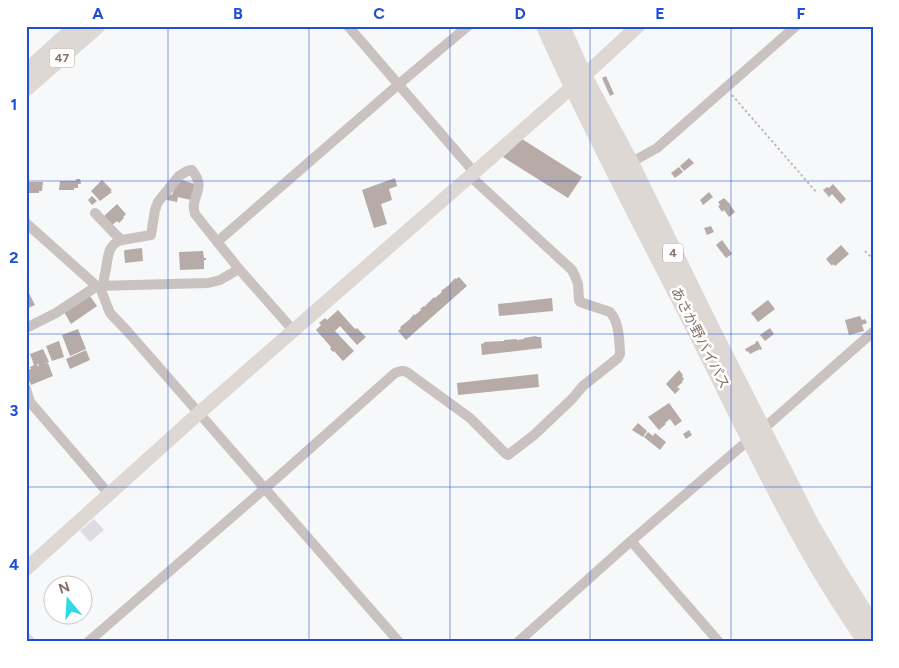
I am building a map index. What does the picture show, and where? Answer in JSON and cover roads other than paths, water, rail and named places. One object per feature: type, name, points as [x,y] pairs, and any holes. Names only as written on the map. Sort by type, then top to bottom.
[{"type":"highway","points":[[533,26],[557,72],[578,81]]},
{"type":"highway","name":"あさか野バイパス","points":[[545,26],[630,163],[709,325],[797,530],[825,579],[867,642]]},
{"type":"highway","name":"あさか野バイパス","points":[[561,26],[578,81],[756,434],[873,627]]},
{"type":"highway","name":"4","points":[[570,26],[578,46],[578,81]]},
{"type":"main road","name":"47","points":[[26,71],[76,26]]},
{"type":"main road","name":"47","points":[[26,89],[98,26]]},
{"type":"street","points":[[88,642],[395,373],[399,371],[408,372],[470,418],[508,455],[534,435],[583,386],[619,356],[617,325],[613,315],[610,312],[580,302],[576,278],[572,270],[472,174],[399,84],[348,26]]},
{"type":"street","points":[[217,242],[468,26]]},
{"type":"street","points":[[26,569],[199,413],[578,81],[638,26]]},
{"type":"street","points":[[630,163],[657,148],[796,26]]},
{"type":"street","points":[[293,330],[239,269],[195,214],[194,207],[200,186],[192,170],[179,176],[158,202],[151,235],[122,240],[114,244],[108,252],[106,272],[101,290],[110,312],[399,642]]},
{"type":"street","points":[[95,213],[122,240]]},
{"type":"street","points":[[26,223],[101,286]]},
{"type":"street","points":[[26,328],[56,313],[101,286],[208,283],[239,269]]},
{"type":"street","points":[[518,642],[873,332]]},
{"type":"street","points":[[26,388],[28,404],[109,494]]},
{"type":"street","points":[[632,541],[720,642]]}]
